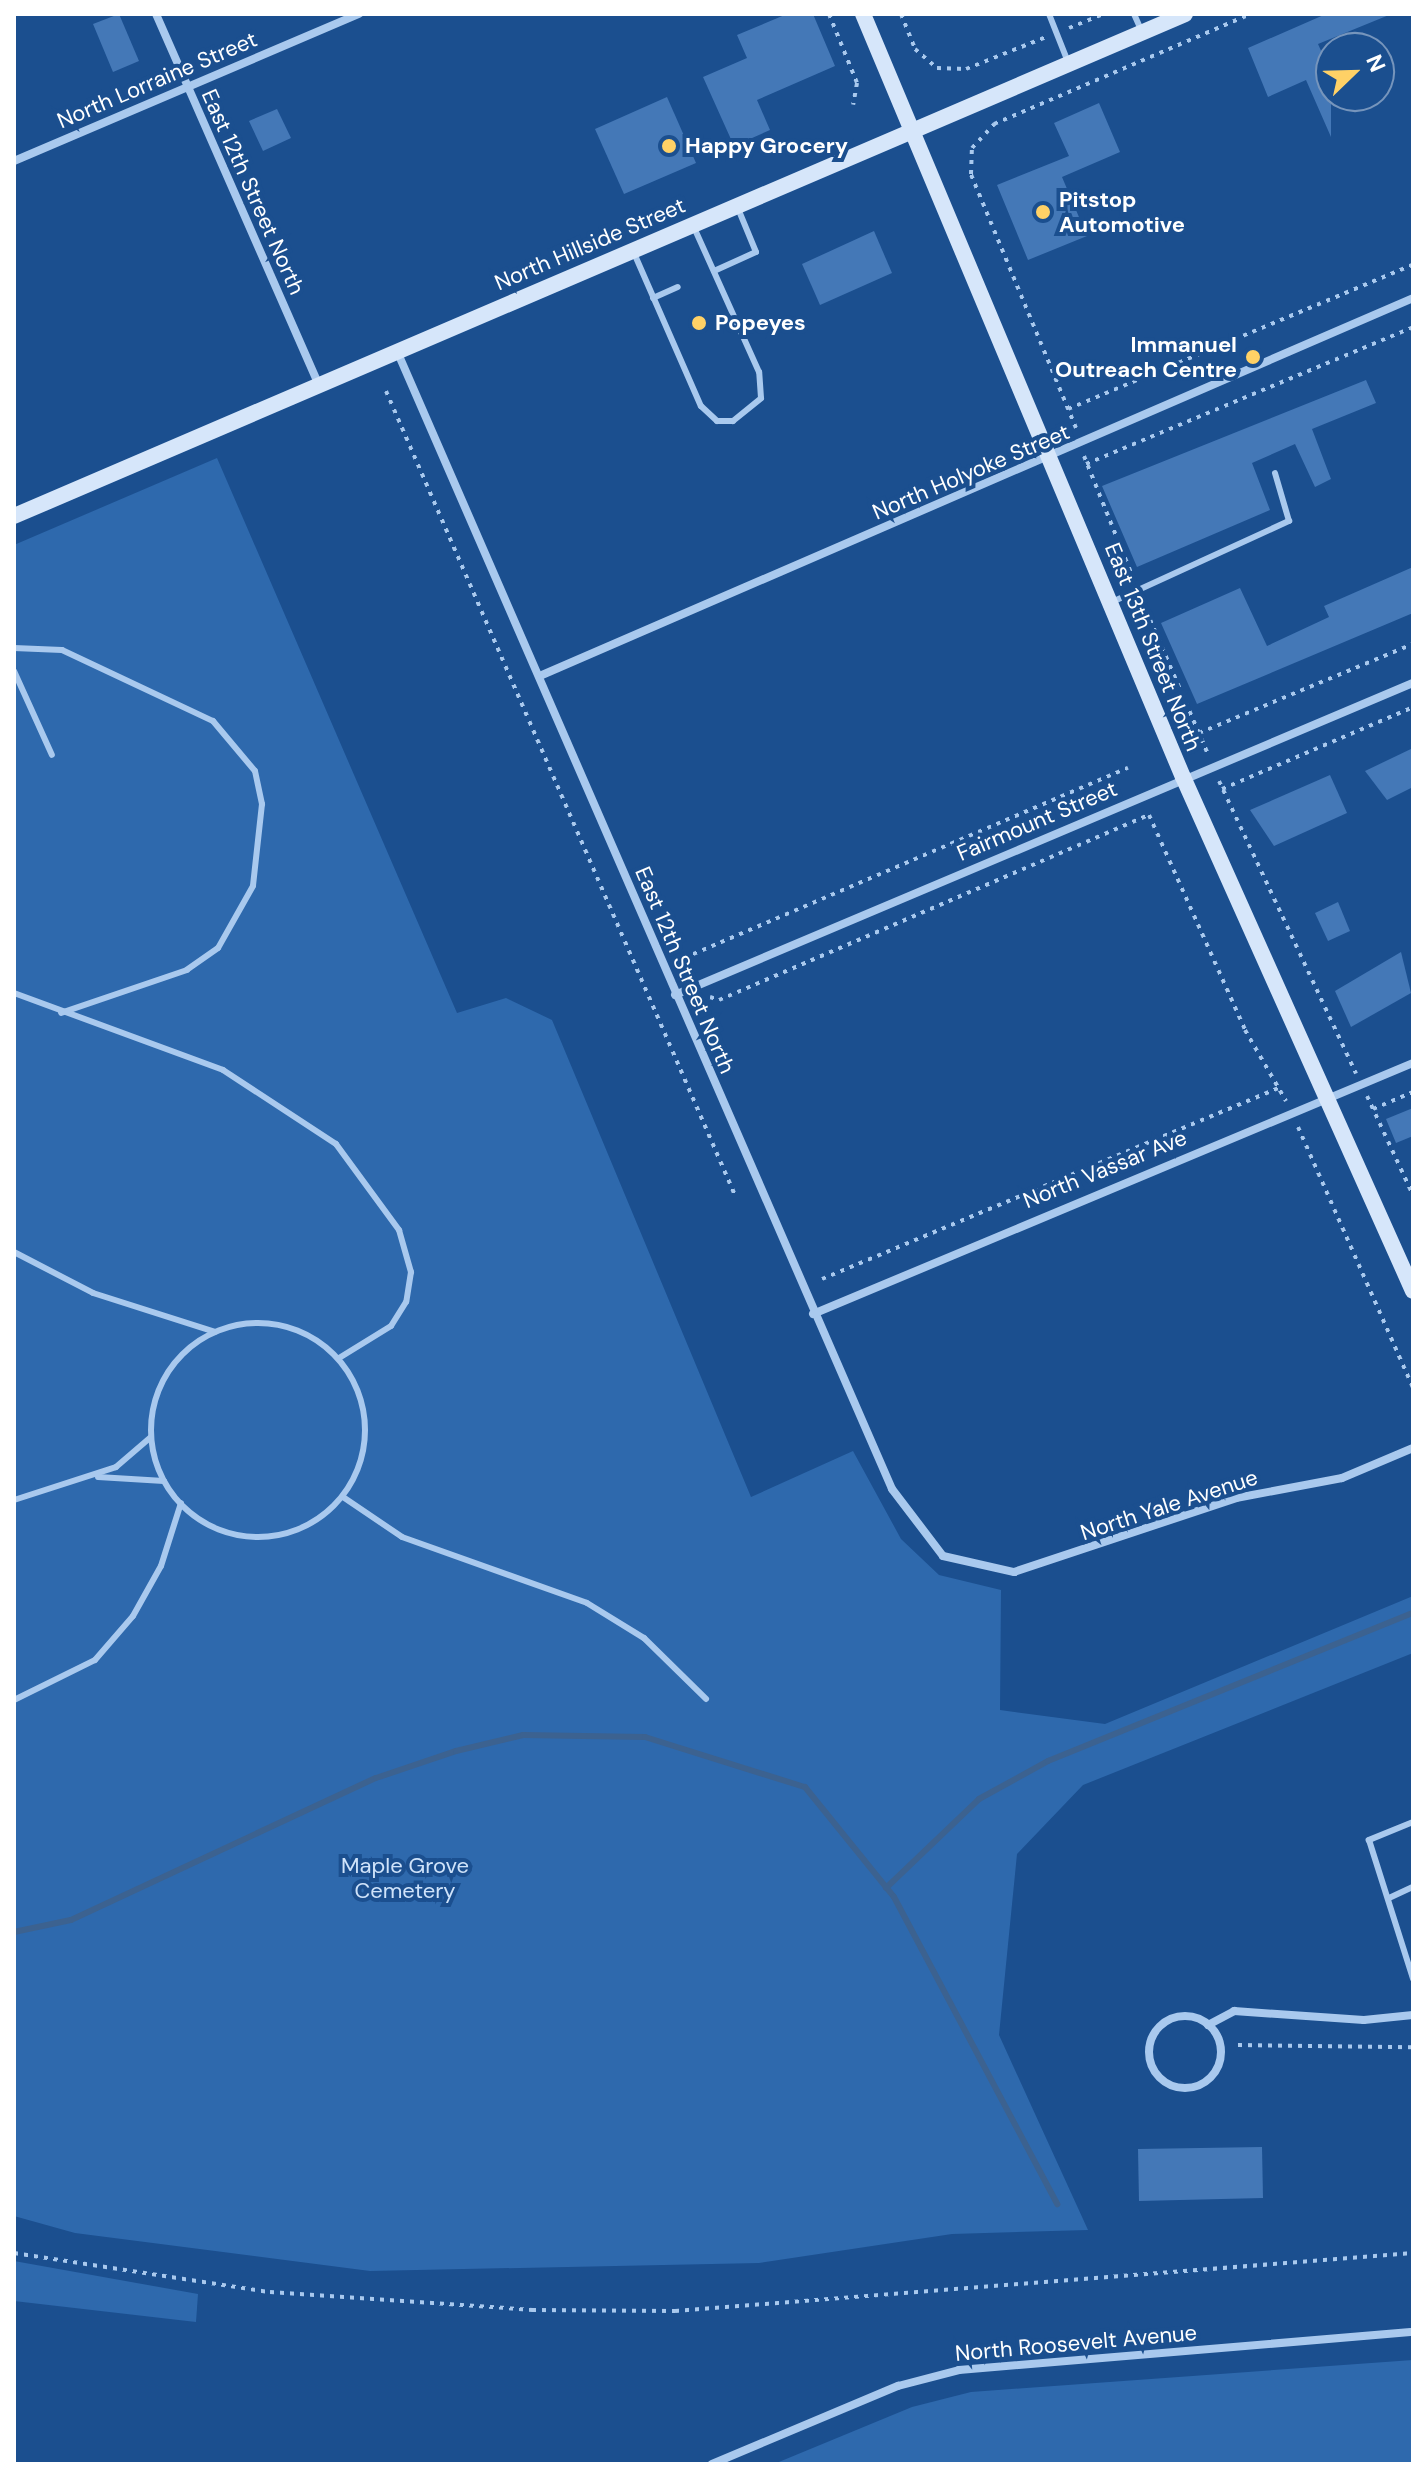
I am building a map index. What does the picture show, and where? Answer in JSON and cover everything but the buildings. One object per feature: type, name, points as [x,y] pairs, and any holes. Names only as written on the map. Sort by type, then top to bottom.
[{"type":"main road","name":"East 13th Street North","points":[[863,14],[1055,458],[1109,603],[1183,777],[1329,1096],[1413,1291]]},
{"type":"main road","name":"North Hillside Street","points":[[14,516],[912,126],[1142,32],[1167,17],[1185,14]]},
{"type":"street","name":"East 12th Street North","points":[[156,14],[319,385]]},
{"type":"street","name":"North Lorraine Street","points":[[14,161],[359,14]]},
{"type":"street","name":"North Holyoke Street","points":[[542,675],[1055,458],[1413,298]]},
{"type":"street","name":"East 12th Street North","points":[[397,351],[542,675],[675,995],[892,1489],[943,1556],[980,1564]]},
{"type":"street","name":"Fairmount Street","points":[[675,995],[1183,777],[1213,769],[1413,683]]},
{"type":"street","name":"North Vassar Ave","points":[[813,1314],[1413,1063]]},
{"type":"street","name":"North Yale Avenue","points":[[980,1564],[1014,1572],[1236,1498],[1342,1478],[1413,1448]]},
{"type":"street","points":[[1208,2025],[1221,2050],[1212,2076],[1188,2088],[1161,2080],[1149,2055],[1158,2029],[1182,2016],[1208,2025],[1234,2011],[1364,2020],[1413,2015]]},
{"type":"street","name":"North Roosevelt Avenue","points":[[712,2464],[898,2386],[959,2370],[1413,2332]]},
{"type":"lane","points":[[1049,14],[1068,62]]},
{"type":"lane","points":[[1134,14],[1142,32]]},
{"type":"lane","points":[[714,271],[756,252],[736,204]]},
{"type":"lane","points":[[632,249],[701,406],[717,421],[733,421],[761,398],[759,372],[692,223]]},
{"type":"lane","points":[[653,298],[678,287]]},
{"type":"lane","points":[[1109,603],[1289,521],[1275,473]]},
{"type":"lane","points":[[14,648],[62,650],[213,721],[255,771],[262,804],[253,886],[218,948],[187,970],[61,1013]]},
{"type":"lane","points":[[14,671],[52,755]]},
{"type":"lane","points":[[14,993],[61,1013],[223,1070],[336,1144],[377,1193],[407,1258],[406,1302],[391,1326],[339,1358]]},
{"type":"lane","points":[[14,1252],[93,1293],[215,1332]]},
{"type":"lane","points":[[274,1323],[309,1334],[339,1358],[359,1390],[366,1427],[361,1464],[343,1497],[307,1525],[252,1538],[219,1531],[181,1503],[164,1481],[151,1437],[158,1389],[175,1360],[215,1332],[274,1323]]},
{"type":"lane","points":[[14,1500],[91,1477],[151,1437]]},
{"type":"lane","points":[[91,1477],[164,1481]]},
{"type":"lane","points":[[343,1497],[402,1537],[587,1603],[644,1638],[706,1699]]},
{"type":"lane","points":[[14,1700],[95,1660],[133,1616],[161,1566],[181,1503]]},
{"type":"lane","points":[[1413,1822],[1369,1840],[1413,1979]]},
{"type":"lane","points":[[1389,1898],[1413,1887]]},
{"type":"path","points":[[829,14],[857,83],[853,105]]},
{"type":"path","points":[[901,14],[915,49],[937,68],[966,69],[1104,14]]},
{"type":"path","points":[[1251,14],[994,124],[972,148],[971,174],[1068,409],[1086,464],[1213,769],[1413,1195]]},
{"type":"path","points":[[1068,409],[1413,265]]},
{"type":"path","points":[[1086,464],[1413,327]]},
{"type":"path","points":[[386,391],[735,1195]]},
{"type":"path","points":[[1199,733],[1413,644]]},
{"type":"path","points":[[1222,789],[1413,707]]},
{"type":"path","points":[[684,958],[1128,768]]},
{"type":"path","points":[[708,996],[719,1000],[1149,815]]},
{"type":"path","points":[[822,1279],[1280,1087]]},
{"type":"path","points":[[1373,1109],[1413,1092]]},
{"type":"path","points":[[1238,2045],[1413,2047]]},
{"type":"path","points":[[14,2253],[333,2298],[675,2311],[1413,2253]]},
{"type":"green space","name":"Maple Grove Cemetery","points":[[217,458],[457,1013],[506,998],[552,1020],[751,1497],[853,1451],[901,1539],[939,1575],[1001,1590],[1000,1710],[1105,1724],[1413,1596],[1413,1653],[1083,1785],[1017,1854],[999,2035],[1088,2230],[952,2234],[759,2263],[370,2271],[75,2233],[14,2216],[14,545]]},
{"type":"green space","points":[[14,2261],[198,2294],[196,2322],[14,2301]]},
{"type":"green space","points":[[1413,2360],[1413,2464],[774,2464],[912,2407],[971,2392]]},
{"type":"waterway","points":[[886,1888],[979,1799],[1048,1761],[1413,1613]]},
{"type":"waterway","points":[[14,1932],[71,1920],[376,1778],[456,1751],[523,1735],[645,1737],[805,1787],[894,1897],[1057,2204]]},
{"type":"place","name":"Happy Grocery","points":[[669,146]]},
{"type":"place","name":"Pitstop Automotive","points":[[1043,212]]},
{"type":"place","name":"Popeyes","points":[[699,323]]},
{"type":"place","name":"Immanuel Outreach Centre","points":[[1253,357]]}]
